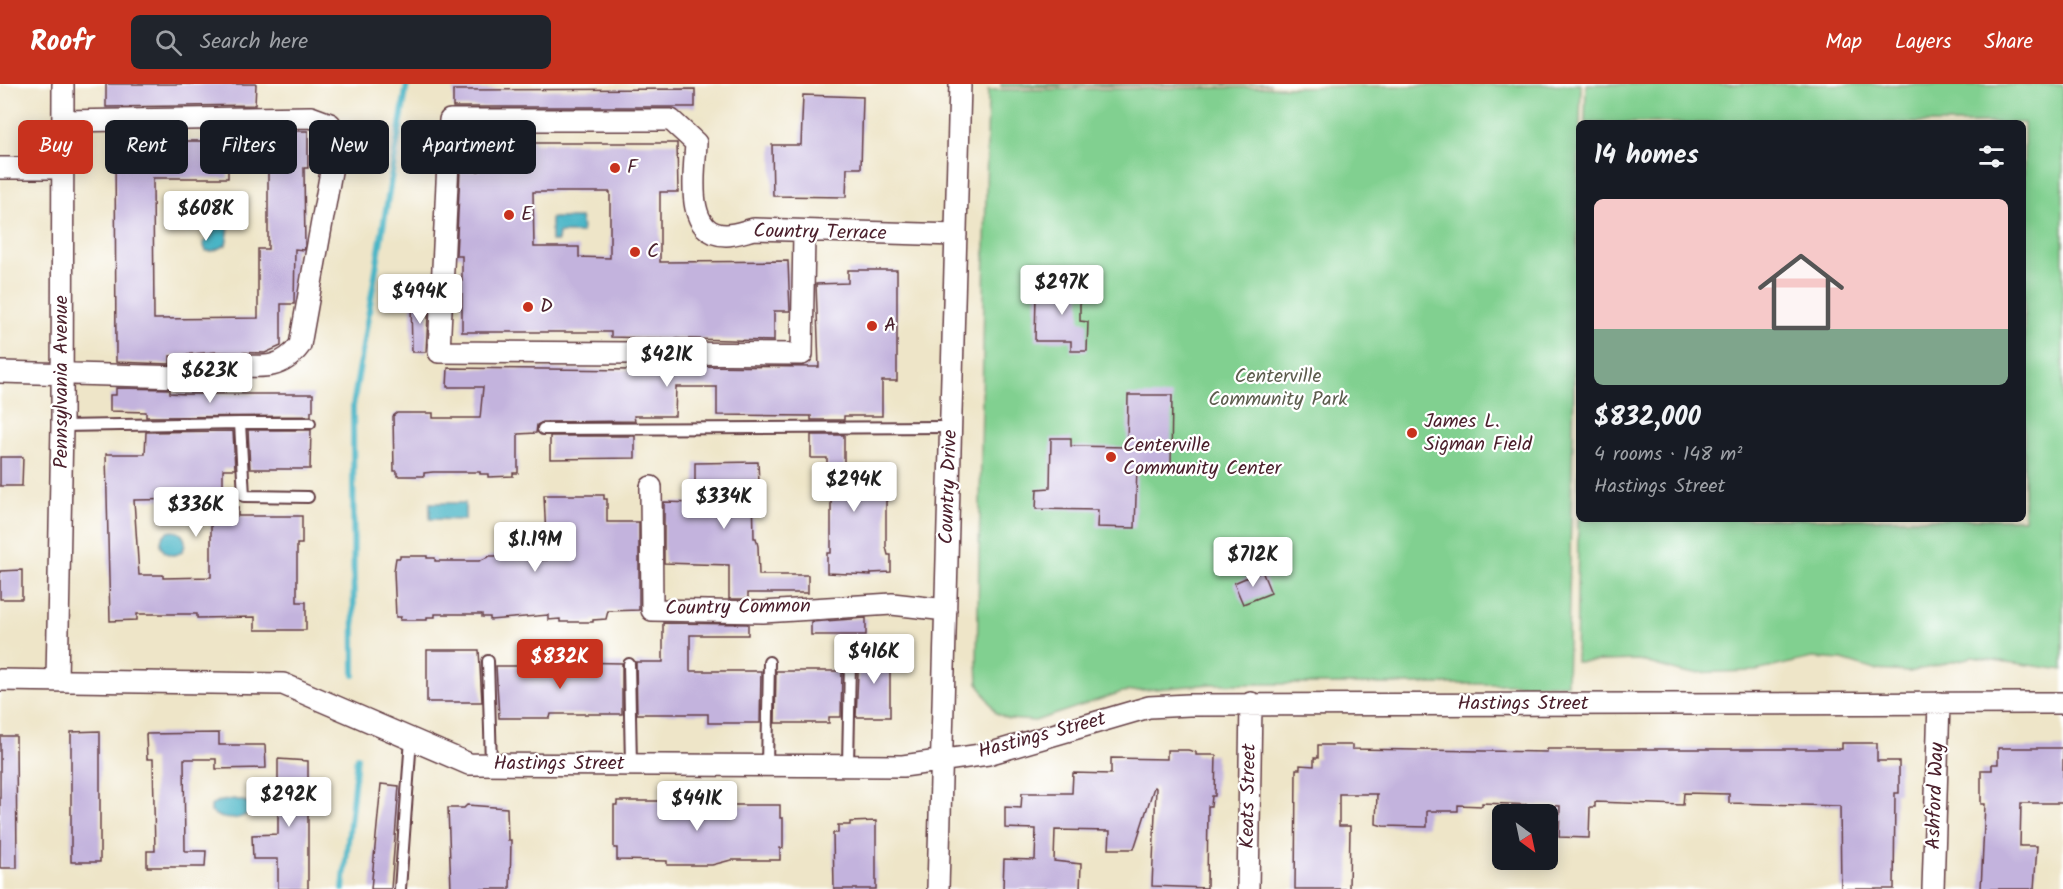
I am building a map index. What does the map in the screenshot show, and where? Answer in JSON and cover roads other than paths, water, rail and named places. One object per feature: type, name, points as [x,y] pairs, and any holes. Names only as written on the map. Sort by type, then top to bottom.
[{"type":"street","name":"Pennsylvania Avenue","points":[[63,84],[63,120]]},
{"type":"street","name":"Country Drive","points":[[938,889],[960,84]]},
{"type":"street","points":[[0,372],[183,377],[205,367],[274,366],[290,358],[300,345],[335,149],[330,124],[311,117],[93,121]]},
{"type":"street","name":"Country Terrace","points":[[804,233],[802,354],[439,352],[450,120],[671,120],[696,143],[694,206],[699,220],[714,231],[725,235],[754,230],[956,235]]},
{"type":"street","points":[[0,168],[18,168]]},
{"type":"street","name":"Pennsylvania Avenue","points":[[57,679],[62,426],[63,174]]},
{"type":"street","name":"Country Common","points":[[651,488],[652,610],[763,612],[892,604],[946,610]]},
{"type":"street","name":"Hastings Street","points":[[0,680],[57,679],[283,684],[470,764],[903,766],[988,754],[1149,707],[1251,703],[2063,703]]},
{"type":"street","name":"Keats Street","points":[[1248,889],[1251,703]]},
{"type":"street","name":"Ashford Way","points":[[1933,889],[1940,703]]},
{"type":"lane","points":[[240,423],[244,496],[308,497]]},
{"type":"lane","points":[[62,426],[310,423]]},
{"type":"lane","points":[[543,429],[951,427]]},
{"type":"lane","points":[[488,661],[490,764]]},
{"type":"lane","points":[[767,765],[769,662]]},
{"type":"lane","points":[[848,765],[850,662]]},
{"type":"lane","points":[[629,664],[631,765]]},
{"type":"lane","points":[[400,889],[411,739]]},
{"type":"water","points":[[551,218],[581,218],[582,233],[559,233],[558,241],[551,241]]},
{"type":"water","points":[[223,221],[229,228],[226,245],[213,251],[206,251],[203,243],[212,236],[216,223]]},
{"type":"water","points":[[430,503],[465,503],[465,520],[430,519]]},
{"type":"water","points":[[168,531],[178,531],[185,538],[185,548],[178,555],[168,555],[161,548],[161,538]]},
{"type":"water","points":[[234,799],[247,802],[251,812],[231,819],[211,812],[211,806],[216,802]]},
{"type":"waterway","points":[[354,675],[353,406],[407,84]]},
{"type":"waterway","points":[[343,889],[357,757]]},
{"type":"place","name":"F","points":[[615,168]]},
{"type":"place","name":"E","points":[[509,215]]},
{"type":"place","name":"C","points":[[635,252]]},
{"type":"place","name":"D","points":[[528,307]]},
{"type":"place","name":"A","points":[[872,326]]},
{"type":"place","name":"James L. Sigman Field","points":[[1412,433]]},
{"type":"place","name":"Centerville Community Center","points":[[1111,457]]},
{"type":"park label","name":"Centerville Community Park","points":[[1278,388]]}]
